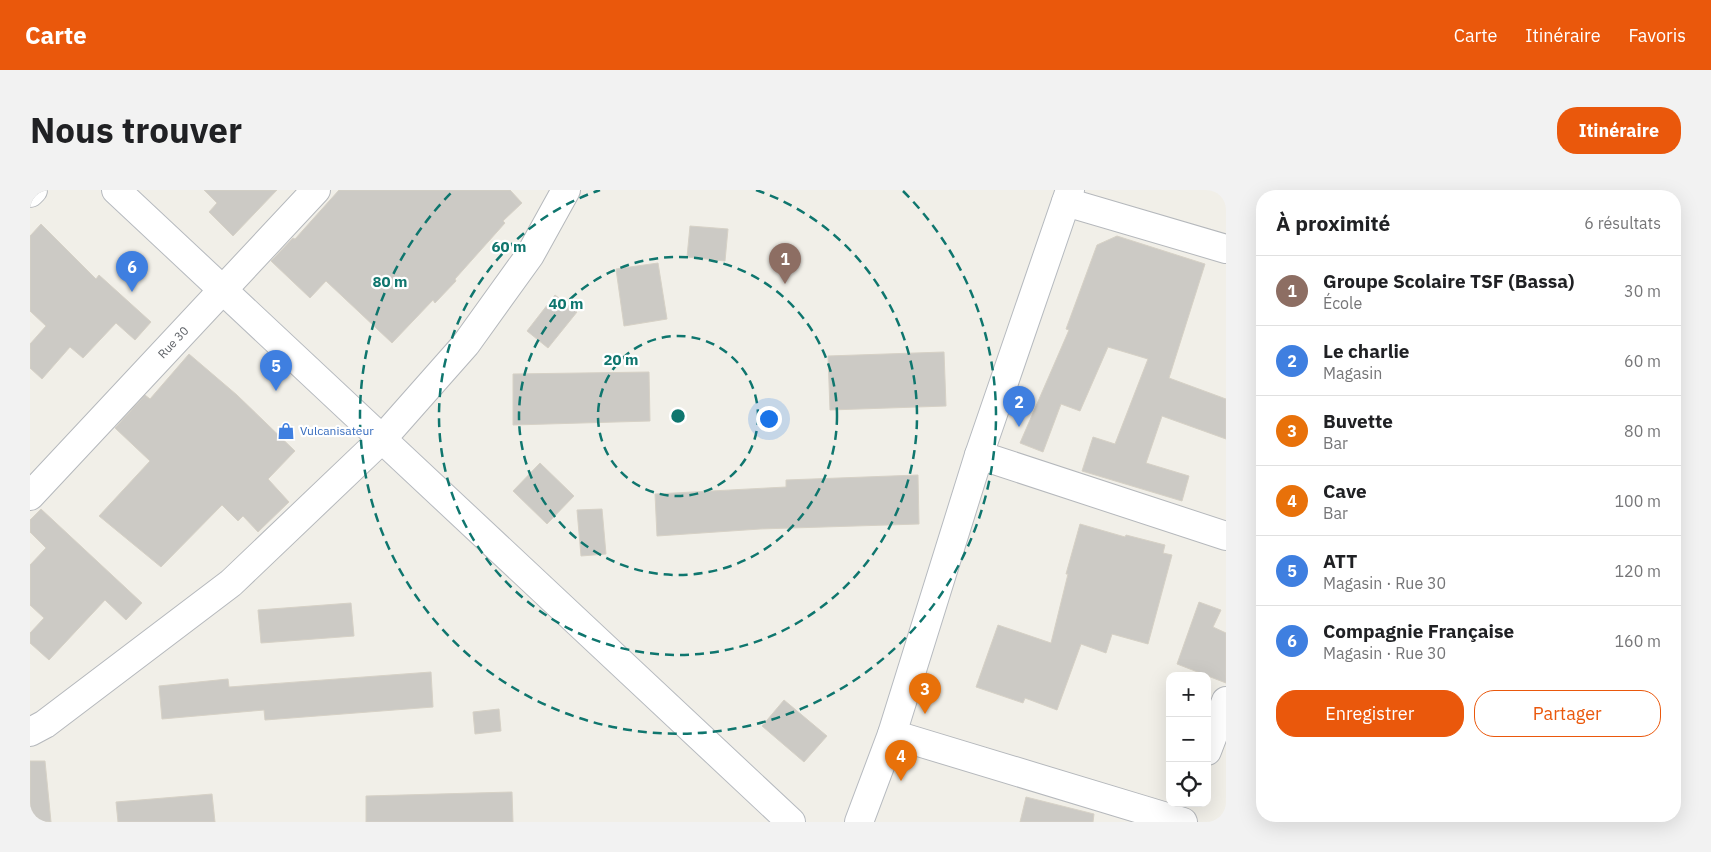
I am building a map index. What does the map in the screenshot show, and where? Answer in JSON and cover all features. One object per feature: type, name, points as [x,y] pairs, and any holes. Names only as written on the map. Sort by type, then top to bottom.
[{"type":"street","points":[[30,193],[33,190]]},
{"type":"street","points":[[116,190],[791,822]]},
{"type":"street","name":"Rue 30","points":[[30,496],[224,291],[316,190]]},
{"type":"street","points":[[30,732],[45,724],[231,583],[382,439],[466,344],[530,256],[566,190]]},
{"type":"street","points":[[859,822],[892,734],[979,454],[1068,196],[1226,249]]},
{"type":"street","points":[[979,454],[1226,536]]},
{"type":"street","points":[[1211,740],[1226,701]]},
{"type":"street","points":[[892,734],[1184,815]]},
{"type":"building","points":[[204,190],[277,190],[233,236],[209,212],[217,203]]},
{"type":"building","points":[[339,190],[510,190],[522,203],[503,221],[505,223],[455,279],[456,281],[435,303],[433,300],[392,343],[326,281],[310,298],[271,261],[293,238],[295,239]]},
{"type":"building","points":[[41,224],[96,279],[99,275],[151,322],[135,340],[116,323],[83,358],[70,347],[42,379],[30,368],[30,344],[46,326],[30,311],[30,236]]},
{"type":"building","points":[[690,226],[728,229],[725,261],[687,257]]},
{"type":"building","points":[[1117,236],[1205,264],[1169,378],[1226,399],[1226,439],[1162,416],[1146,463],[1189,476],[1182,501],[1082,471],[1093,437],[1115,444],[1148,359],[1108,347],[1080,411],[1061,404],[1043,452],[1020,443],[1069,330],[1066,329],[1097,245]]},
{"type":"building","points":[[658,263],[667,319],[624,326],[616,269]]},
{"type":"building","points":[[555,295],[577,312],[548,348],[527,331]]},
{"type":"building","points":[[944,352],[946,406],[830,410],[828,356]]},
{"type":"building","points":[[189,354],[237,395],[295,451],[268,479],[289,502],[258,532],[243,516],[238,521],[222,505],[161,567],[99,516],[150,461],[115,428],[145,395],[150,399]]},
{"type":"building","points":[[649,372],[650,421],[513,425],[513,374]]},
{"type":"building","points":[[540,463],[574,496],[547,524],[513,491]]},
{"type":"building","points":[[918,475],[919,524],[760,529],[657,536],[655,494],[786,487],[786,480]]},
{"type":"building","points":[[41,509],[142,603],[126,620],[105,600],[49,660],[30,643],[30,633],[44,618],[30,605],[30,565],[46,548],[30,532],[30,520]]},
{"type":"building","points":[[602,509],[606,554],[581,556],[577,510]]},
{"type":"building","points":[[1080,524],[1125,537],[1126,535],[1165,545],[1163,553],[1172,555],[1148,644],[1112,634],[1106,653],[1081,644],[1057,710],[1025,698],[1023,703],[976,687],[998,625],[1051,643],[1068,574],[1066,574]]},
{"type":"building","points":[[1199,602],[1221,610],[1213,627],[1226,633],[1226,683],[1211,677],[1211,672],[1198,672],[1177,664]]},
{"type":"building","points":[[351,603],[354,636],[261,643],[258,610]]},
{"type":"building","points":[[431,672],[433,707],[265,720],[264,710],[162,719],[159,686],[228,679],[229,687]]},
{"type":"building","points":[[784,700],[827,736],[804,762],[762,726]]},
{"type":"building","points":[[499,709],[501,731],[475,734],[473,712]]},
{"type":"building","points":[[30,761],[45,761],[51,822],[30,822]]},
{"type":"building","points":[[512,792],[513,822],[366,822],[366,796]]},
{"type":"building","points":[[212,794],[215,822],[118,822],[116,802]]},
{"type":"building","points":[[1026,797],[1094,814],[1093,822],[1020,822]]},
{"type":"place","name":"Groupe Scolaire TSF (Bassa)","points":[[785,284]]},
{"type":"place","name":"Compagnie Française","points":[[132,292]]},
{"type":"place","name":"ATT","points":[[276,391]]},
{"type":"place","name":"Le charlie","points":[[1019,427]]},
{"type":"place","name":"Vulcanisateur","points":[[286,431]]},
{"type":"place","name":"Buvette","points":[[925,714]]},
{"type":"place","name":"Cave","points":[[901,781]]}]
